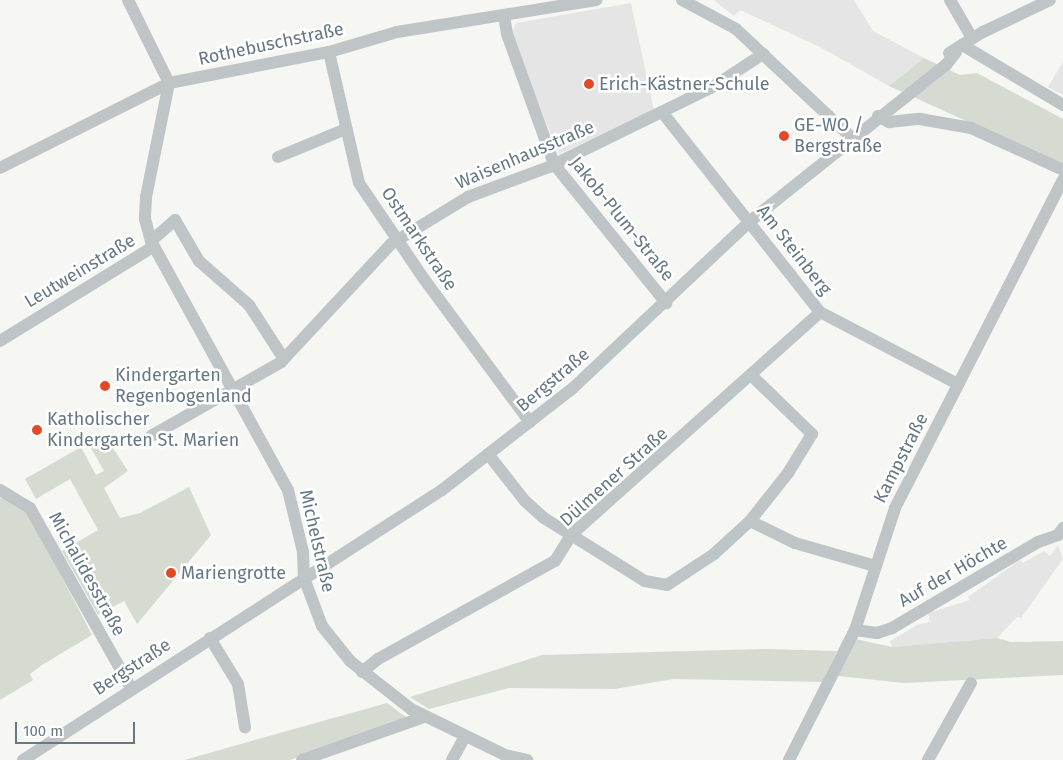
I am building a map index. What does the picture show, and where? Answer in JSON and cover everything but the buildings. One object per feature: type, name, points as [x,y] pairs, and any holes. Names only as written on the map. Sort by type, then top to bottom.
[{"type":"street","points":[[128,0],[169,83]]},
{"type":"street","name":"Rothebuschstraße","points":[[0,168],[169,83],[329,52],[397,32],[596,0]]},
{"type":"street","points":[[682,0],[722,19],[852,138]]},
{"type":"street","points":[[950,0],[964,45],[1063,105]]},
{"type":"street","name":"Bergstraße","points":[[23,760],[131,688],[423,504],[530,422],[666,303],[749,222],[882,113],[892,109],[918,88],[952,60],[964,45],[1050,0]]},
{"type":"street","name":"Jakob-Plum-Straße","points":[[504,15],[510,42],[554,164],[666,303]]},
{"type":"street","name":"Ostmarkstraße","points":[[329,52],[359,183],[398,242],[530,422]]},
{"type":"street","name":"Waisenhausstraße","points":[[151,436],[234,391],[284,359],[391,244],[398,242],[468,197],[554,164],[662,112],[724,81],[762,54]]},
{"type":"street","name":"Michelstraße","points":[[169,83],[146,196],[145,219],[152,244],[292,499],[304,578],[329,637],[362,672],[424,717],[505,755],[527,760]]},
{"type":"street","name":"Am Steinberg","points":[[662,112],[820,312],[958,384]]},
{"type":"street","points":[[882,113],[889,122],[920,119],[971,128],[1063,170]]},
{"type":"street","points":[[278,157],[346,129]]},
{"type":"street","name":"Kampstraße","points":[[789,760],[856,630],[895,508],[1063,179]]},
{"type":"street","name":"Leutweinstraße","points":[[0,341],[152,244],[175,220],[199,262],[249,305],[284,359]]},
{"type":"street","name":"Dülmener Straße","points":[[362,672],[378,659],[552,564],[571,535],[752,376],[820,312]]},
{"type":"street","points":[[488,454],[528,505],[571,535],[645,581],[663,586],[678,581],[714,554],[750,521],[788,473],[812,434],[752,376]]},
{"type":"street","name":"Michalidesstraße","points":[[0,490],[23,501],[35,515],[131,688]]},
{"type":"street","points":[[750,521],[795,542],[875,566]]},
{"type":"street","name":"Auf der Höchte","points":[[856,630],[877,633],[892,628],[1038,542],[1058,535],[1063,528]]},
{"type":"street","points":[[210,638],[238,684],[245,727]]},
{"type":"street","points":[[935,760],[929,760],[970,683]]},
{"type":"street","points":[[302,760],[424,717]]},
{"type":"street","points":[[452,760],[465,737]]},
{"type":"shaded area","points":[[714,0],[854,0],[873,31],[924,58],[889,86],[820,47],[740,10],[734,16]]},
{"type":"shaded area","name":"Erich-Kästner-Schule","points":[[631,3],[654,111],[559,154],[511,36],[516,23]]},
{"type":"shaded area","points":[[924,58],[960,75],[977,73],[1063,119],[1063,165],[889,86]]},
{"type":"shaded area","points":[[1063,62],[1063,95],[1048,87]]},
{"type":"shaded area","points":[[103,433],[128,471],[104,488],[120,518],[140,513],[189,487],[211,535],[137,624],[124,601],[98,615],[62,551],[98,530],[70,479],[36,499],[25,479],[81,447],[96,475],[104,471],[88,443]]},
{"type":"shaded area","points":[[0,498],[15,501],[28,512],[92,635],[42,665],[30,674],[33,680],[0,700]]},
{"type":"shaded area","points":[[1058,545],[1063,559],[1021,618],[1017,617],[997,638],[892,647],[890,641],[917,625],[930,622],[928,613],[970,600],[968,597],[1020,560],[1023,563],[1044,551],[1050,556]]},
{"type":"shaded area","points":[[997,638],[1011,642],[1063,641],[1063,675],[904,683],[838,676],[856,639],[892,647]]},
{"type":"shaded area","points":[[768,649],[837,651],[822,682],[673,679],[615,689],[509,688],[429,709],[410,697],[542,655]]},
{"type":"shaded area","points":[[387,703],[410,720],[290,760],[184,760]]},
{"type":"place","name":"Erich-Kästner-Schule","points":[[589,84]]},
{"type":"place","name":"GE-WO / Bergstraße","points":[[784,136]]},
{"type":"place","name":"Kindergarten Regenbogenland","points":[[105,386]]},
{"type":"place","name":"Katholischer Kindergarten St. Marien","points":[[37,430]]},
{"type":"place","name":"Mariengrotte","points":[[171,573]]}]
